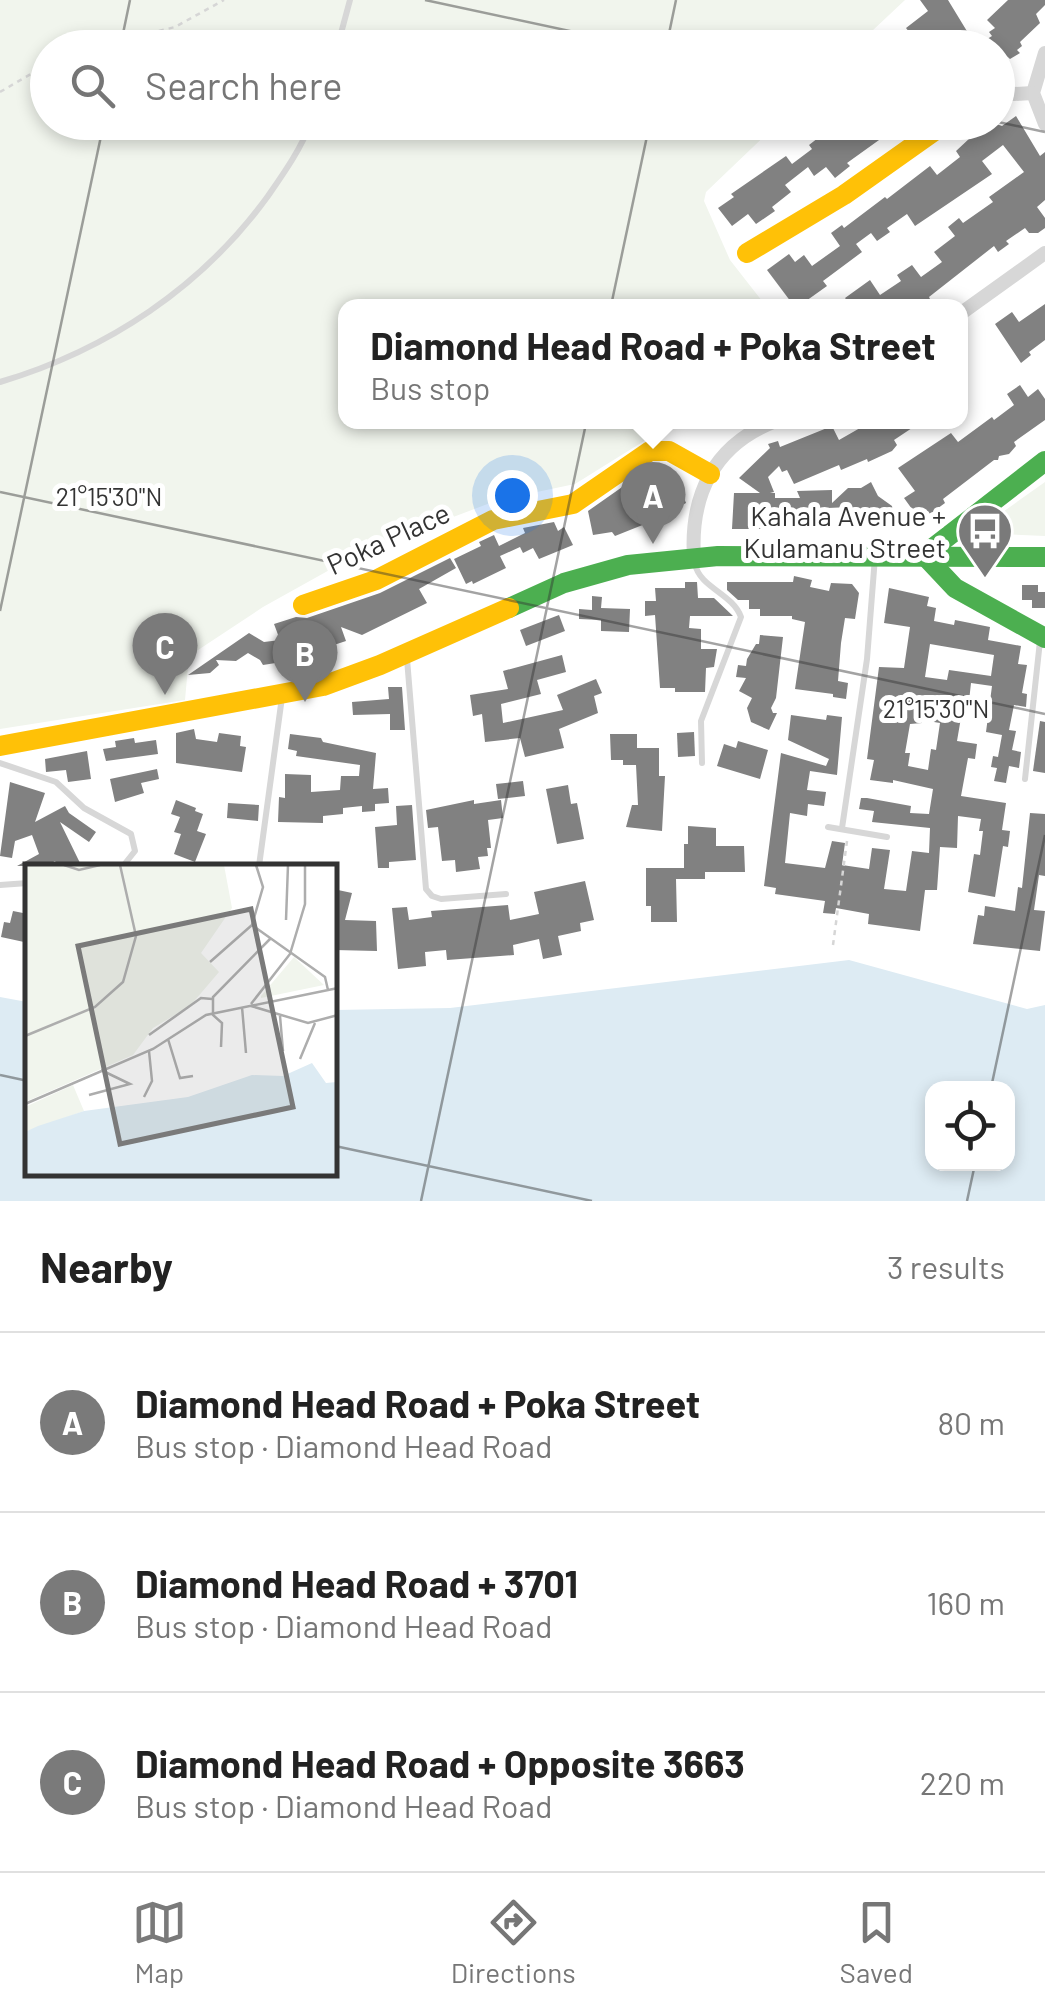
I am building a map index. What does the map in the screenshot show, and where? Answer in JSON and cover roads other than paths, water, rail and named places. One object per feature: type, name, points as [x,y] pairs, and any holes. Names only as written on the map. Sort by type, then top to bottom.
[{"type":"street","points":[[1045,52],[1034,93],[1045,124]]},
{"type":"street","points":[[1015,94],[1034,93]]},
{"type":"street","points":[[747,253],[844,195],[922,140]]},
{"type":"street","points":[[968,308],[1045,252]]},
{"type":"street","points":[[694,558],[694,518],[710,474],[738,442],[761,429]]},
{"type":"street","name":"Poka Place","points":[[303,605],[376,580],[485,523],[573,504],[650,451],[669,452],[710,474]]},
{"type":"street","points":[[924,555],[1045,462]]},
{"type":"street","points":[[0,746],[282,696],[342,680],[582,576],[628,565],[694,558],[875,554],[1045,557]]},
{"type":"street","points":[[924,555],[955,588],[1043,637]]},
{"type":"lane","points":[[342,30],[350,0]]},
{"type":"lane","points":[[0,382],[80,350],[138,321],[176,295],[214,262],[250,220],[301,140]]},
{"type":"lane","points":[[845,829],[867,659],[875,554]]},
{"type":"lane","points":[[694,558],[698,574],[732,602],[740,617],[740,626],[701,721],[702,763]]},
{"type":"lane","points":[[1024,778],[1043,637]]},
{"type":"lane","points":[[407,653],[426,889],[441,900],[506,894]]},
{"type":"lane","points":[[259,864],[282,696]]},
{"type":"lane","points":[[0,763],[56,782],[84,808],[131,834],[135,851],[125,864]]},
{"type":"lane","points":[[828,826],[886,837]]},
{"type":"lane","points":[[0,885],[25,883]]},
{"type":"place","name":"Diamond Head Road + Poka Street","points":[[653,544]]},
{"type":"place","name":"Kahala Avenue + Kulamanu Street","points":[[985,580]]},
{"type":"place","name":"Diamond Head Road + Opposite 3663","points":[[165,695]]},
{"type":"place","name":"Diamond Head Road + 3701","points":[[305,702]]}]
